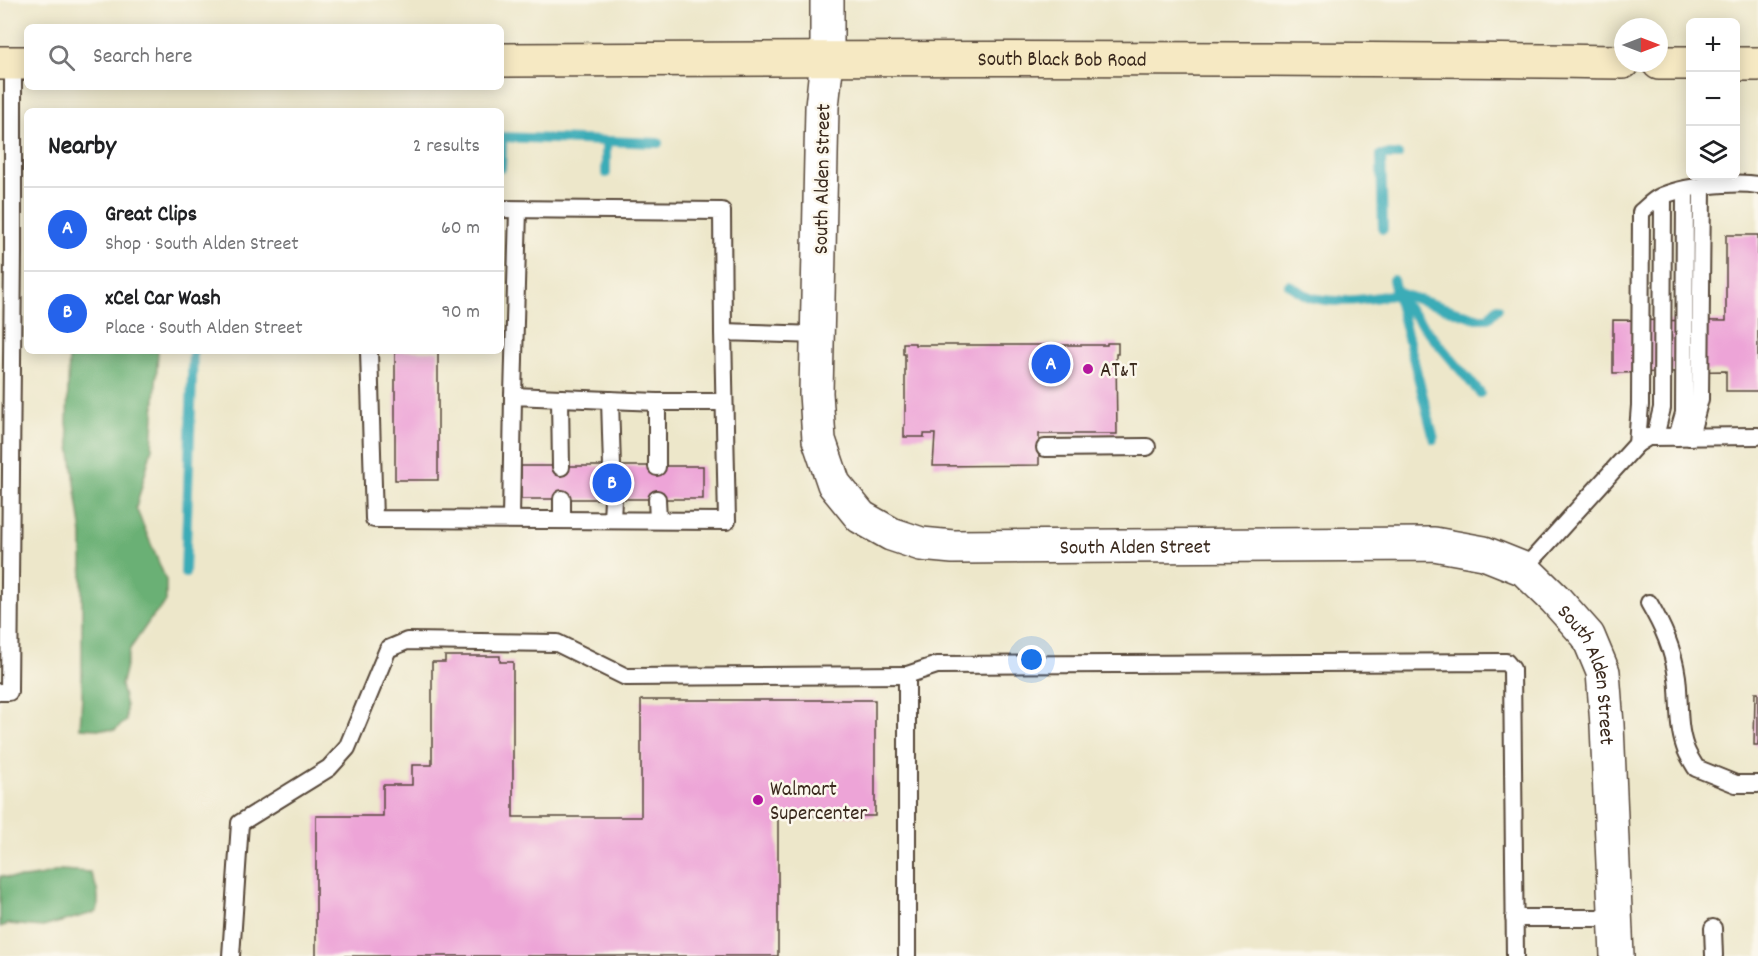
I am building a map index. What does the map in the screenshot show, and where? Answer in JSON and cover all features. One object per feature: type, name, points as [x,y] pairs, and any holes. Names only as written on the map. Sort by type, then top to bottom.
[{"type":"main road","name":"South Black Bob Road","points":[[504,60],[1401,59],[1614,62]]},
{"type":"main road","points":[[1668,63],[1686,63]]},
{"type":"main road","points":[[1740,64],[1758,64]]},
{"type":"street","name":"South Alden Street","points":[[827,0],[827,59],[822,107],[816,393],[819,440],[834,484],[861,517],[891,534],[921,544],[953,547],[1434,544],[1484,553],[1524,569],[1556,599],[1588,636],[1603,672],[1617,956]]},
{"type":"lane","points":[[0,692],[9,692],[13,63]]},
{"type":"lane","points":[[1637,444],[1640,405],[1641,212],[1660,197],[1702,186],[1758,185]]},
{"type":"lane","points":[[1683,437],[1701,399],[1702,186]]},
{"type":"lane","points":[[1683,437],[1685,190]]},
{"type":"lane","points":[[1655,438],[1662,408],[1663,196]]},
{"type":"lane","points":[[369,354],[374,519],[727,521],[723,402],[722,211],[509,210],[508,335],[513,396],[511,519]]},
{"type":"lane","points":[[723,332],[818,334]]},
{"type":"lane","points":[[513,396],[657,402],[723,402]]},
{"type":"lane","points":[[560,398],[561,467]]},
{"type":"lane","points":[[610,400],[612,467]]},
{"type":"lane","points":[[657,402],[657,467]]},
{"type":"lane","points":[[1524,569],[1637,444],[1648,438],[1758,436]]},
{"type":"lane","points":[[1045,448],[1147,447]]},
{"type":"lane","points":[[562,499],[562,520]]},
{"type":"lane","points":[[612,499],[612,520]]},
{"type":"lane","points":[[657,499],[658,520]]},
{"type":"lane","points":[[1649,603],[1665,630],[1677,677],[1679,717],[1685,748],[1696,768],[1736,784],[1758,784]]},
{"type":"lane","points":[[231,956],[240,823],[329,768],[347,748],[388,649],[407,641],[557,643],[626,677],[908,675],[937,665],[1506,662],[1512,669],[1515,956]]},
{"type":"lane","points":[[907,956],[908,675]]},
{"type":"lane","points":[[1514,918],[1615,918]]},
{"type":"lane","points":[[1713,928],[1714,955]]},
{"type":"green space","points":[[69,354],[158,354],[152,448],[136,508],[166,580],[166,602],[130,649],[121,686],[126,706],[126,721],[115,730],[80,728],[82,535],[67,423]]},
{"type":"green space","points":[[61,870],[90,872],[97,891],[97,912],[43,927],[9,924],[0,927],[0,876],[31,877]]},
{"type":"building","points":[[1726,235],[1758,235],[1758,391],[1726,391],[1726,371],[1613,373],[1613,320],[1726,321]]},
{"type":"building","points":[[903,343],[915,343],[915,345],[1107,345],[1107,343],[1118,343],[1118,354],[1116,354],[1117,434],[1039,434],[1039,465],[933,466],[935,434],[924,434],[924,437],[904,437],[905,354],[903,354]]},
{"type":"building","points":[[395,354],[438,354],[438,480],[395,480]]},
{"type":"building","points":[[521,466],[703,466],[703,499],[521,499]]},
{"type":"building","name":"Walmart Supercenter","points":[[445,656],[500,656],[500,662],[513,662],[513,817],[641,817],[641,700],[875,700],[875,816],[778,816],[778,956],[316,956],[316,816],[383,816],[383,785],[412,785],[412,765],[432,765],[432,662],[445,662]]},
{"type":"building","points":[[1755,693],[1758,693],[1758,745],[1754,745]]},
{"type":"waterway","points":[[504,137],[658,143]]},
{"type":"waterway","points":[[606,141],[606,173]]},
{"type":"waterway","points":[[1383,229],[1381,155],[1398,155]]},
{"type":"waterway","points":[[1393,280],[1434,439]]},
{"type":"waterway","points":[[1289,285],[1310,297],[1330,301],[1392,295],[1396,290],[1404,295],[1476,318],[1488,318],[1498,308]]},
{"type":"waterway","points":[[1398,300],[1408,308],[1480,393]]},
{"type":"waterway","points":[[185,573],[193,354]]},
{"type":"place","name":"Great Clips","points":[[1051,364]]},
{"type":"place","name":"AT&T","points":[[1088,369]]},
{"type":"place","name":"xCel Car Wash","points":[[612,483]]},
{"type":"place","name":"Walmart Supercenter","points":[[758,800]]}]
